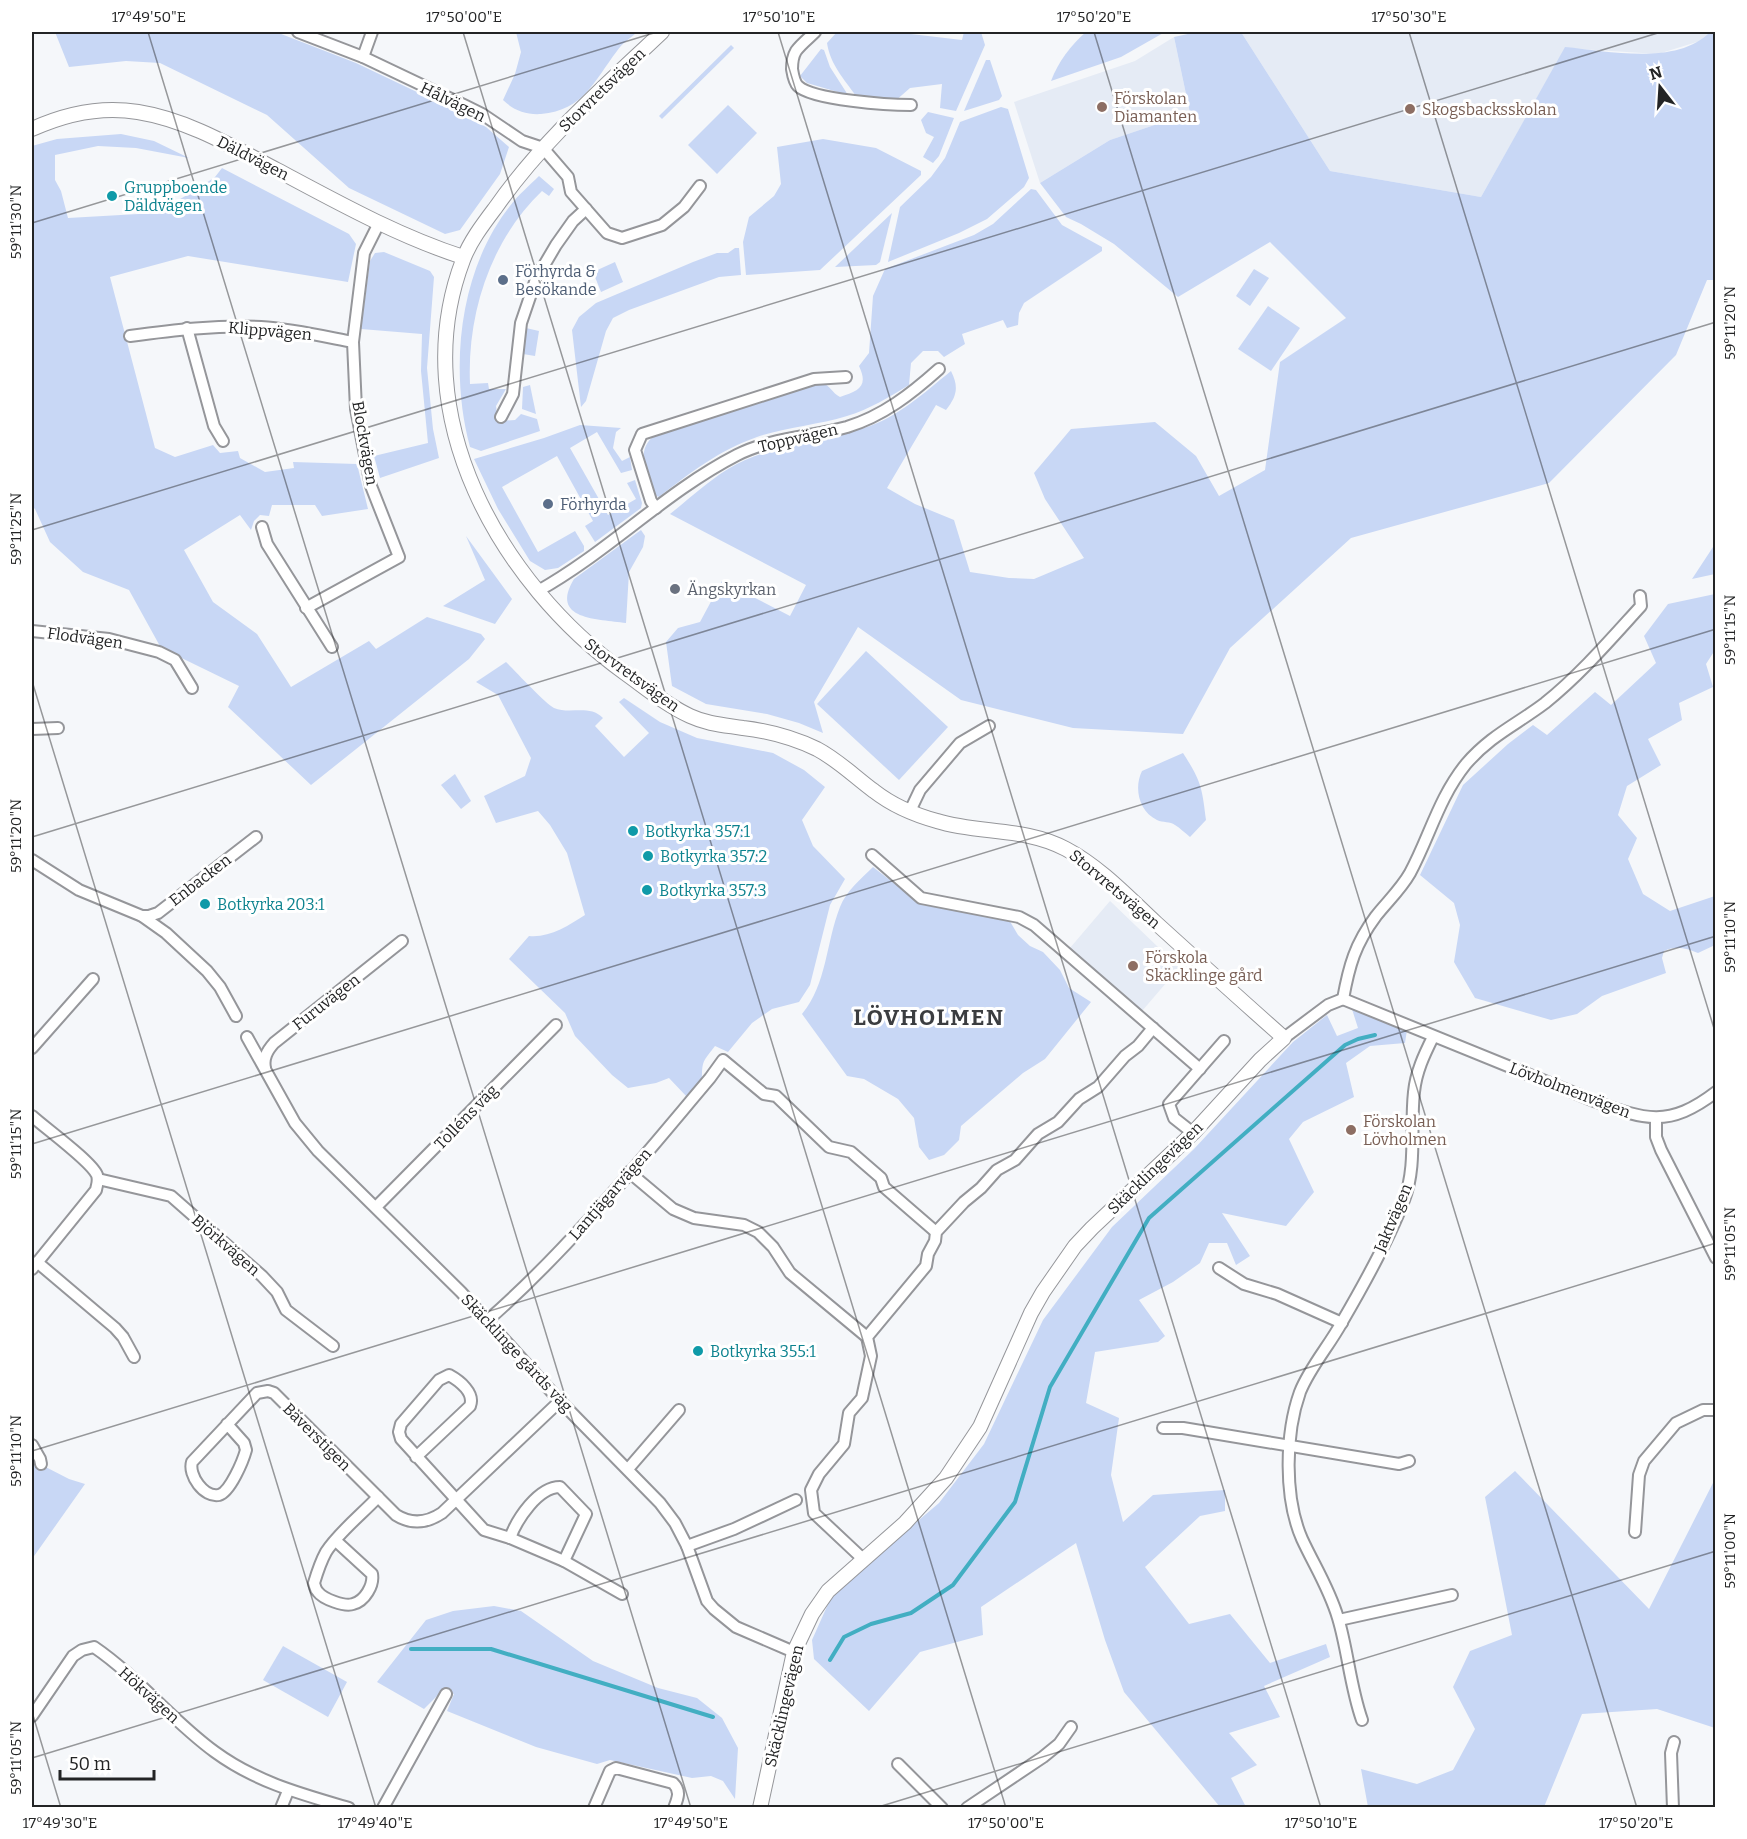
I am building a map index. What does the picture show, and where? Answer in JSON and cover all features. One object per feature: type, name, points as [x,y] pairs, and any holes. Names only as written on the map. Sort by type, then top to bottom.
[{"type":"street","name":"Hålvägen","points":[[298,32],[363,57],[482,114],[522,141],[543,148]]},
{"type":"street","points":[[363,57],[372,32]]},
{"type":"street","name":"Storvretsvägen","points":[[662,32],[543,148],[511,185],[482,225],[463,258],[447,330],[447,404],[461,458],[494,528],[513,559],[568,626],[614,666],[651,693],[688,715],[708,723],[777,734],[821,751],[878,795],[939,822],[1027,835],[1065,848],[1092,866],[1284,1038]]},
{"type":"street","points":[[815,32],[795,52],[792,72],[798,86],[807,92],[855,101],[911,105]]},
{"type":"street","name":"Däldvägen","points":[[32,129],[50,121],[89,111],[137,111],[163,117],[228,144],[379,223],[463,258]]},
{"type":"street","points":[[543,148],[568,177],[571,192],[586,210],[607,232],[622,238],[662,225],[684,207],[700,186]]},
{"type":"street","points":[[501,417],[513,394],[521,323],[536,279],[573,221],[586,210]]},
{"type":"street","name":"Blockvägen","points":[[306,608],[399,557],[371,486],[356,409],[353,342],[364,253],[379,223]]},
{"type":"street","name":"Klippvägen","points":[[130,336],[187,328],[259,327],[304,332],[353,342]]},
{"type":"street","points":[[187,328],[214,426],[223,441]]},
{"type":"street","name":"Toppvägen","points":[[538,591],[563,577],[709,470],[738,454],[755,448],[848,426],[877,415],[895,405],[939,369]]},
{"type":"street","points":[[656,508],[651,501],[635,450],[642,434],[814,379],[846,377]]},
{"type":"street","points":[[262,527],[267,544],[332,647]]},
{"type":"street","points":[[1343,999],[1349,967],[1356,947],[1374,918],[1410,874],[1435,816],[1456,778],[1488,742],[1543,704],[1598,653],[1641,606],[1640,596]]},
{"type":"street","name":"Flodvägen","points":[[32,631],[109,639],[159,652],[175,660],[192,688]]},
{"type":"street","points":[[910,811],[920,790],[960,743],[988,726]]},
{"type":"street","points":[[32,729],[58,728]]},
{"type":"street","name":"Enbacken","points":[[142,916],[158,913],[256,837]]},
{"type":"street","points":[[872,855],[921,898],[1019,917],[1034,925],[1200,1069]]},
{"type":"street","points":[[32,860],[49,873],[79,890],[142,916],[166,933],[199,962],[220,987],[236,1016]]},
{"type":"street","name":"Furuvägen","points":[[266,1071],[264,1062],[274,1043],[402,941]]},
{"type":"street","points":[[32,1048],[93,979]]},
{"type":"street","name":"Lövholmenvägen","points":[[1343,999],[1613,1108],[1647,1118],[1656,1118]]},
{"type":"street","name":"Skäcklingevägen","points":[[760,1808],[794,1652],[812,1614],[828,1591],[905,1523],[946,1478],[987,1414],[1031,1313],[1075,1246],[1193,1133],[1260,1060],[1284,1038],[1329,1005],[1343,999]]},
{"type":"street","name":"Tolléns väg","points":[[376,1207],[556,1025]]},
{"type":"street","points":[[867,1337],[926,1266],[936,1232],[997,1170],[1014,1160],[1038,1134],[1058,1122],[1079,1099],[1098,1087],[1154,1028]]},
{"type":"street","name":"Skäcklinge gårds väg","points":[[247,1037],[284,1106],[305,1136],[488,1320],[560,1401],[627,1469],[675,1523],[687,1546],[707,1601],[736,1628],[794,1652]]},
{"type":"street","name":"Jaktvägen","points":[[1362,1720],[1353,1692],[1339,1620],[1328,1587],[1298,1527],[1291,1493],[1288,1447],[1291,1425],[1300,1393],[1342,1323],[1385,1240],[1409,1186],[1412,1167],[1414,1092],[1419,1066],[1433,1037]]},
{"type":"street","points":[[1193,1133],[1174,1118],[1168,1104],[1224,1041]]},
{"type":"street","name":"Lantjägarvägen","points":[[488,1320],[530,1283],[555,1257],[723,1060],[764,1094],[776,1096],[829,1147],[851,1152],[882,1178],[884,1187],[936,1232]]},
{"type":"street","points":[[1716,1092],[1681,1113],[1667,1118],[1656,1118],[1656,1137],[1659,1144],[1716,1257]]},
{"type":"street","points":[[32,1116],[96,1172],[98,1179],[96,1190],[34,1266],[115,1328],[134,1357]]},
{"type":"street","points":[[629,1172],[673,1209],[694,1218],[744,1225],[758,1232],[773,1247],[790,1273],[867,1337],[871,1356],[862,1398],[849,1413],[844,1444],[819,1474],[811,1490],[814,1513],[863,1559]]},
{"type":"street","name":"Björkvägen","points":[[98,1179],[171,1196],[262,1276],[278,1292],[286,1310],[333,1346]]},
{"type":"street","points":[[1219,1268],[1244,1284],[1277,1294],[1342,1323]]},
{"type":"street","points":[[416,1457],[470,1406],[471,1395],[449,1375],[439,1380],[399,1428],[401,1439],[416,1457],[454,1500],[484,1530],[510,1538],[564,1561],[622,1594]]},
{"type":"street","name":"Bäverstigen","points":[[227,1424],[244,1443],[246,1450],[224,1492],[212,1495],[193,1477],[190,1468],[195,1458],[227,1424],[257,1393],[268,1391],[274,1394],[403,1519],[418,1522],[435,1517],[560,1401]]},
{"type":"street","points":[[627,1469],[679,1410]]},
{"type":"street","points":[[1635,1532],[1639,1475],[1644,1461],[1676,1423],[1703,1410],[1716,1410]]},
{"type":"street","points":[[1163,1428],[1183,1428],[1399,1464],[1409,1461]]},
{"type":"street","points":[[32,1445],[41,1464]]},
{"type":"street","points":[[510,1538],[518,1520],[531,1504],[552,1487],[560,1487],[586,1514],[564,1561]]},
{"type":"street","points":[[336,1541],[372,1574],[373,1580],[369,1590],[360,1601],[354,1604],[348,1605],[325,1597],[316,1589],[314,1583],[324,1557],[336,1541],[378,1497]]},
{"type":"street","points":[[687,1546],[734,1529],[796,1500]]},
{"type":"street","points":[[1339,1620],[1452,1595]]},
{"type":"street","name":"Hökvägen","points":[[32,1716],[73,1656],[82,1650],[94,1647],[215,1752],[244,1770],[288,1791],[349,1808]]},
{"type":"street","points":[[383,1808],[446,1694]]},
{"type":"street","points":[[967,1808],[1043,1757],[1059,1744],[1071,1727]]},
{"type":"street","points":[[1673,1808],[1671,1753],[1674,1742]]},
{"type":"street","points":[[898,1764],[942,1808]]},
{"type":"street","points":[[594,1808],[610,1771],[616,1768],[673,1783],[678,1788],[674,1808]]},
{"type":"street","points":[[281,1808],[288,1791]]},
{"type":"shaded area","points":[[55,32],[276,32],[356,63],[419,93],[486,127],[509,147],[500,174],[460,230],[445,234],[349,188],[267,115],[160,63],[126,61],[69,67]]},
{"type":"shaded area","points":[[516,32],[637,32],[619,48],[594,83],[578,100],[556,111],[530,114],[511,107],[503,100],[515,74],[521,52]]},
{"type":"shaded area","points":[[837,32],[894,32],[962,40],[964,32],[981,32],[985,45],[956,111],[940,108],[942,84],[910,88],[894,102],[856,96],[831,58],[827,43]]},
{"type":"shaded area","points":[[1086,32],[1165,32],[1121,57],[1051,81],[1066,54]]},
{"type":"shaded area","points":[[1197,32],[1241,32],[1330,171],[1481,197],[1565,47],[1621,53],[1661,53],[1696,43],[1710,32],[1715,32],[1715,280],[1707,280],[1676,355],[1549,483],[1351,538],[1230,648],[1183,734],[1073,728],[961,700],[858,627],[814,702],[823,733],[767,714],[706,704],[672,686],[666,642],[678,628],[700,622],[722,581],[790,616],[806,585],[670,514],[713,479],[743,461],[776,449],[876,424],[910,404],[951,371],[956,387],[953,400],[946,410],[936,405],[887,488],[915,504],[954,520],[970,572],[1034,579],[1084,558],[1045,499],[1034,473],[1071,429],[1155,422],[1196,456],[1219,496],[1265,470],[1280,362],[1346,318],[1270,242],[1178,297],[1114,244],[1066,217],[1040,183],[1110,140],[1190,113],[1174,37]]},
{"type":"shaded area","name":"Skogsbacksskolan","points":[[1241,32],[1710,32],[1700,41],[1658,54],[1565,48],[1481,197],[1330,171]]},
{"type":"shaded area","name":"Förskolan Diamanten","points":[[1174,37],[1190,113],[1110,140],[1040,183],[1014,102],[1135,61]]},
{"type":"shaded area","points":[[731,45],[734,48],[662,119],[659,116]]},
{"type":"shaded area","points":[[821,49],[824,50],[830,67],[848,95],[807,83],[800,76]]},
{"type":"shaded area","points":[[986,60],[990,60],[1002,96],[999,100],[964,111]]},
{"type":"shaded area","points":[[728,105],[757,133],[717,174],[688,145]]},
{"type":"shaded area","points":[[1001,107],[1008,109],[1029,178],[1024,187],[987,219],[888,262],[900,207],[931,177],[945,158],[960,122]]},
{"type":"shaded area","points":[[928,112],[954,118],[939,156],[933,163],[923,157],[934,137],[926,133],[921,120]]},
{"type":"shaded area","points":[[121,134],[154,141],[189,158],[136,148],[98,146],[55,155],[55,180],[61,191],[68,218],[156,213],[215,177],[222,168],[349,234],[356,244],[348,282],[188,256],[110,277],[155,448],[175,457],[213,445],[220,453],[238,451],[240,458],[265,472],[294,468],[293,462],[357,464],[368,509],[322,516],[315,505],[272,505],[269,516],[260,515],[254,521],[251,530],[240,515],[184,550],[213,602],[257,634],[291,687],[369,641],[376,649],[427,617],[481,634],[485,639],[469,659],[311,785],[228,707],[239,686],[161,648],[129,590],[83,572],[50,542],[32,506],[32,146],[57,139]]},
{"type":"shaded area","points":[[823,139],[876,148],[921,171],[921,175],[820,270],[746,275],[743,242],[749,217],[774,196],[781,184],[777,147]]},
{"type":"shaded area","points":[[539,176],[554,189],[549,196],[542,191],[508,232],[485,280],[473,331],[470,384],[488,383],[489,389],[506,389],[496,406],[498,421],[515,420],[521,414],[537,419],[540,431],[481,451],[470,447],[460,385],[463,321],[469,290],[479,260],[493,232],[513,202]]},
{"type":"shaded area","points":[[1031,189],[1036,190],[1062,225],[1102,247],[1102,251],[1024,303],[1019,313],[1018,325],[1007,328],[1003,320],[962,334],[965,344],[944,357],[938,351],[923,351],[911,363],[909,385],[879,402],[847,416],[757,437],[705,463],[659,497],[654,495],[644,463],[644,455],[645,448],[655,435],[822,383],[840,397],[857,390],[863,379],[859,366],[869,353],[873,296],[885,269],[974,235],[993,224]]},
{"type":"shaded area","points":[[892,213],[880,262],[876,265],[835,267]]},
{"type":"shaded area","points":[[739,248],[741,275],[719,277],[613,318],[606,331],[586,401],[581,407],[572,330],[579,317],[596,303],[693,262],[717,253],[728,253]]},
{"type":"shaded area","points":[[384,252],[430,271],[434,277],[427,368],[433,429],[439,458],[380,478],[374,456],[428,443],[421,371],[422,334],[361,329],[370,261],[375,253]]},
{"type":"shaded area","points":[[615,262],[623,282],[601,292],[593,272]]},
{"type":"shaded area","points":[[1254,269],[1269,278],[1250,306],[1236,296]]},
{"type":"shaded area","points":[[1268,306],[1300,328],[1271,371],[1238,349]]},
{"type":"shaded area","points":[[526,328],[539,331],[535,356],[523,354]]},
{"type":"shaded area","points":[[530,385],[536,414],[522,409],[523,387]]},
{"type":"shaded area","points":[[580,425],[621,428],[616,432],[613,448],[622,461],[630,457],[632,470],[621,473],[597,432],[570,448],[608,515],[636,499],[627,483],[635,480],[642,503],[641,508],[595,542],[585,526],[593,521],[557,456],[502,487],[538,552],[575,531],[584,546],[584,551],[558,568],[545,570],[530,561],[498,509],[474,459]]},
{"type":"shaded area","points":[[641,530],[645,536],[643,547],[629,572],[626,623],[591,618],[572,610],[568,603],[568,592],[574,579]]},
{"type":"shaded area","points":[[466,536],[512,599],[495,624],[443,606],[485,580]]},
{"type":"shaded area","points":[[1715,544],[1715,574],[1692,579]]},
{"type":"shaded area","points":[[1715,594],[1715,650],[1706,664],[1713,687],[1679,703],[1682,720],[1648,739],[1661,765],[1627,786],[1618,815],[1637,838],[1628,859],[1643,894],[1670,911],[1715,896],[1715,945],[1698,953],[1681,948],[1664,951],[1662,958],[1666,973],[1602,996],[1577,1014],[1551,1020],[1475,998],[1454,962],[1460,925],[1454,903],[1420,875],[1463,785],[1508,744],[1533,725],[1547,735],[1595,692],[1611,705],[1656,663],[1644,636],[1668,604]]},
{"type":"shaded area","points":[[866,651],[948,727],[899,780],[817,704]]},
{"type":"shaded area","points":[[506,662],[554,708],[592,712],[603,718],[595,726],[624,757],[649,733],[619,702],[624,698],[660,722],[697,738],[773,753],[804,770],[825,787],[802,820],[813,846],[845,879],[830,905],[810,985],[799,1002],[772,1009],[752,1023],[728,1052],[715,1046],[704,1062],[702,1080],[687,1097],[669,1078],[628,1088],[612,1075],[575,1036],[565,1013],[509,959],[529,936],[551,933],[585,915],[567,853],[550,825],[538,811],[496,823],[484,796],[525,776],[531,758],[498,695],[476,682]]},
{"type":"shaded area","points":[[1183,753],[1200,785],[1206,820],[1190,837],[1173,824],[1159,821],[1151,816],[1142,805],[1138,791],[1142,771]]},
{"type":"shaded area","points":[[455,774],[471,801],[461,809],[441,785]]},
{"type":"shaded area","points":[[873,867],[922,905],[1008,918],[1018,935],[1030,946],[1043,952],[1060,970],[1069,988],[1091,1002],[1045,1059],[1023,1073],[961,1126],[959,1140],[944,1155],[929,1160],[919,1147],[914,1118],[898,1099],[864,1079],[847,1076],[802,1014],[817,990],[835,920],[843,901],[854,885]]},
{"type":"shaded area","points":[[1110,901],[1183,971],[1166,983],[1142,1011],[1070,948]]},
{"type":"shaded area","points":[[1351,1006],[1407,1030],[1405,1043],[1370,1046],[1346,1063],[1354,1097],[1303,1122],[1289,1139],[1314,1192],[1286,1226],[1222,1213],[1250,1256],[1236,1265],[1227,1243],[1209,1243],[1200,1263],[1173,1282],[1139,1300],[1165,1336],[1158,1342],[1095,1352],[1086,1403],[1119,1418],[1111,1475],[1123,1522],[1153,1495],[1225,1490],[1225,1511],[1200,1516],[1145,1567],[1189,1624],[1230,1614],[1270,1663],[1326,1644],[1330,1657],[1264,1686],[1280,1717],[1229,1733],[1257,1765],[1231,1778],[1246,1807],[1220,1807],[1124,1692],[1105,1640],[1076,1543],[981,1607],[983,1635],[920,1652],[869,1711],[814,1659],[812,1640],[833,1593],[939,1503],[984,1444],[1043,1320],[1112,1227],[1194,1149],[1293,1042],[1327,1015],[1337,1036],[1358,1028]]},
{"type":"shaded area","points":[[32,1460],[69,1479],[85,1484],[32,1559]]},
{"type":"shaded area","points":[[1515,1471],[1649,1609],[1715,1479],[1715,1728],[1657,1709],[1582,1714],[1544,1807],[1368,1807],[1361,1769],[1417,1784],[1453,1770],[1475,1729],[1453,1687],[1470,1651],[1512,1635],[1485,1497]]},
{"type":"shaded area","points":[[494,1606],[521,1611],[593,1661],[658,1688],[697,1698],[722,1718],[738,1748],[735,1799],[723,1781],[711,1776],[692,1778],[610,1760],[597,1764],[536,1747],[447,1711],[454,1694],[442,1691],[424,1709],[377,1682],[426,1620],[453,1611]]},
{"type":"shaded area","points":[[283,1646],[347,1682],[328,1717],[263,1680]]},
{"type":"waterway","points":[[830,1660],[844,1637],[871,1624],[911,1613],[953,1585],[1015,1502],[1050,1387],[1149,1218],[1345,1045],[1375,1035]]},
{"type":"waterway","points":[[411,1649],[491,1649],[713,1717]]},
{"type":"place","name":"Förskolan Diamanten","points":[[1102,107]]},
{"type":"place","name":"Skogsbacksskolan","points":[[1410,109]]},
{"type":"place","name":"Gruppboende Däldvägen","points":[[112,196]]},
{"type":"place","name":"Förhyrda & Besökande","points":[[503,280]]},
{"type":"place","name":"Förhyrda","points":[[548,504]]},
{"type":"place","name":"Ängskyrkan","points":[[675,589]]},
{"type":"place","name":"Botkyrka 357:1","points":[[633,831]]},
{"type":"place","name":"Botkyrka 357:2","points":[[648,856]]},
{"type":"place","name":"Botkyrka 357:3","points":[[647,890]]},
{"type":"place","name":"Botkyrka 203:1","points":[[205,904]]},
{"type":"place","name":"Förskola Skäcklinge gård","points":[[1133,966]]},
{"type":"place","name":"Förskolan Lövholmen","points":[[1351,1130]]},
{"type":"place","name":"Botkyrka 355:1","points":[[698,1351]]},
{"type":"district","name":"LÖVHOLMEN","points":[[929,1017]]}]
